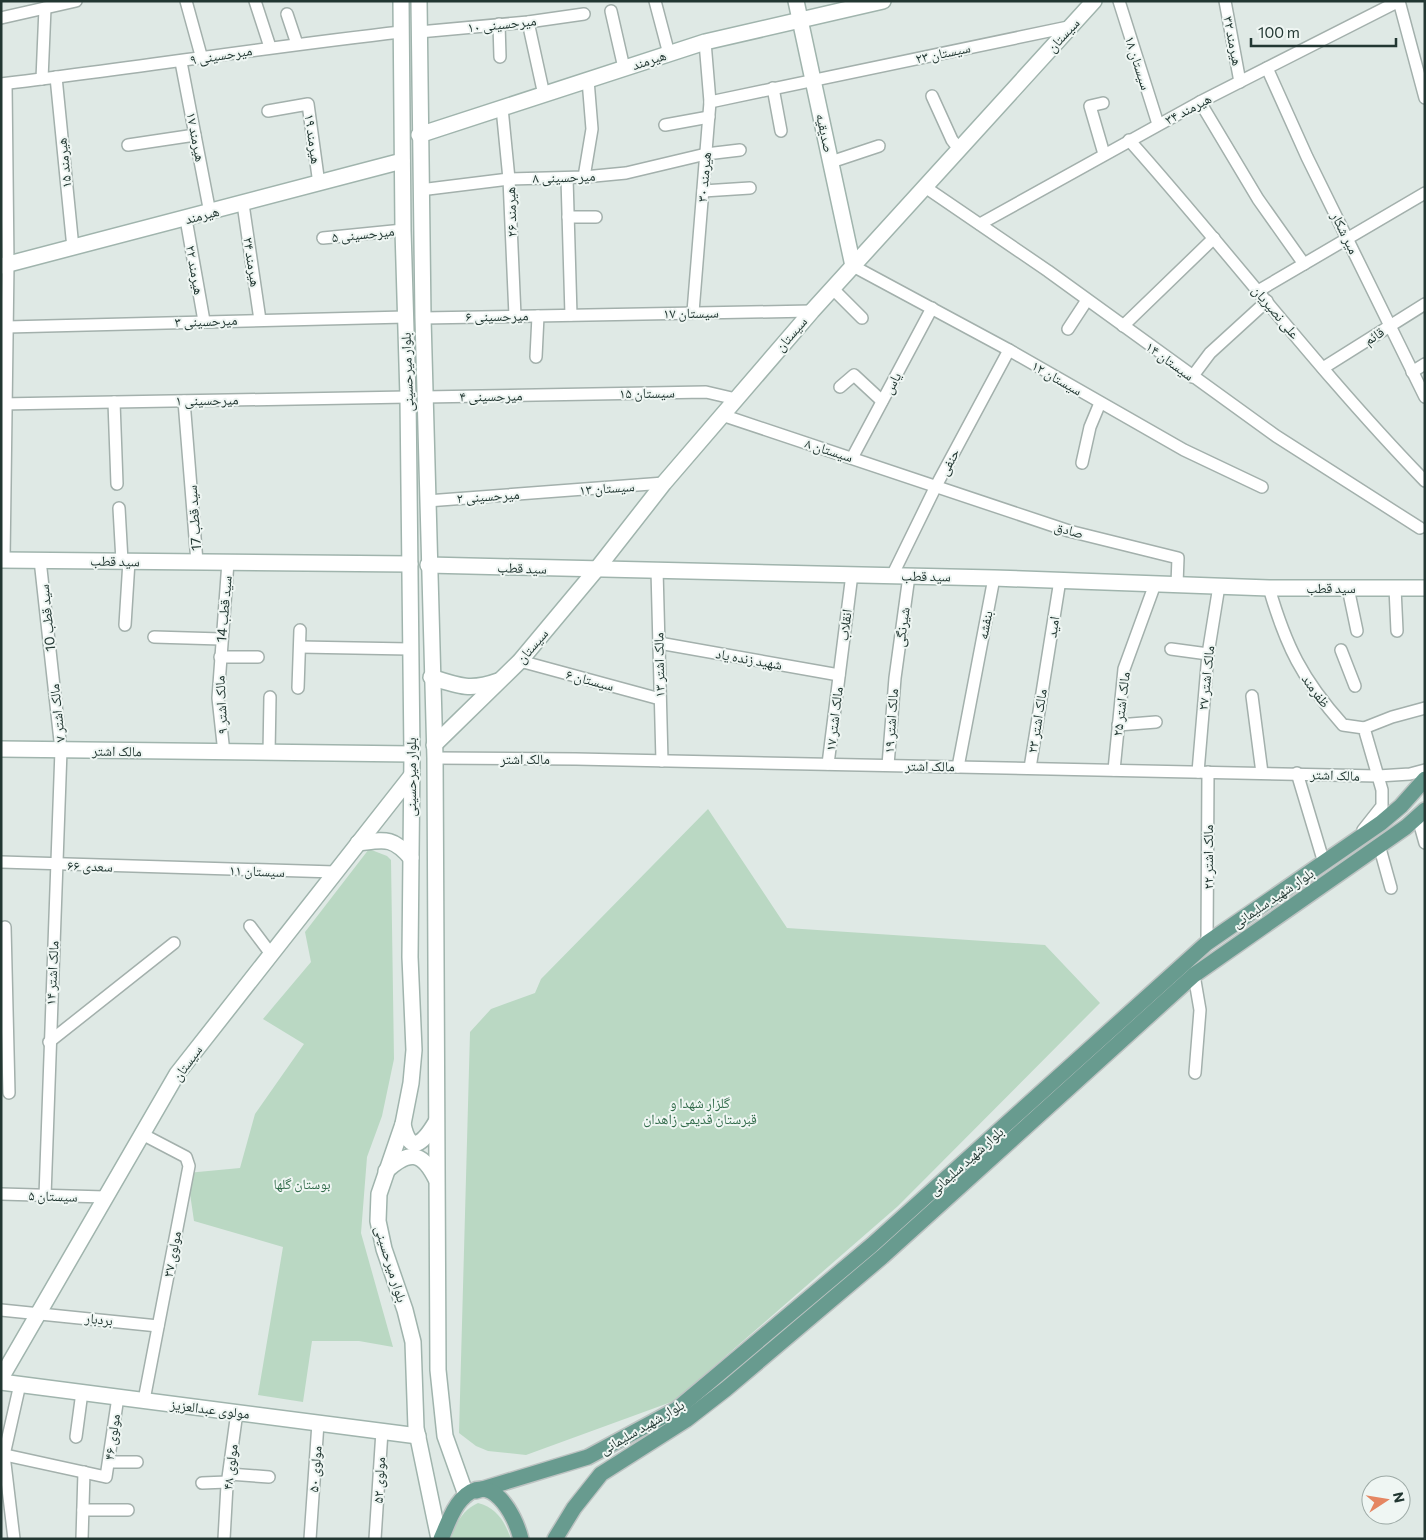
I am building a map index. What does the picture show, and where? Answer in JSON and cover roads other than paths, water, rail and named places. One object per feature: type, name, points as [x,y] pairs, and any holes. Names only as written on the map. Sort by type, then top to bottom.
[{"type":"main road","name":"بلوار شهید سلیمانی","points":[[471,1493],[588,1457],[677,1409],[872,1245],[1208,943],[1345,849],[1402,806],[1425,779]]},
{"type":"main road","name":"بلوار شهید سلیمانی","points":[[555,1539],[574,1508],[601,1474],[686,1420],[733,1383],[882,1257],[1194,975],[1380,845],[1421,814]]},
{"type":"main road","points":[[440,1539],[452,1513],[471,1493],[494,1494],[508,1506],[514,1515],[520,1539]]},
{"type":"street","points":[[1,18],[76,1]]},
{"type":"street","points":[[186,1],[202,59]]},
{"type":"street","points":[[255,1],[270,47]]},
{"type":"street","name":"بلوار میرحسینی","points":[[400,1],[403,230],[408,397],[409,649],[412,754],[410,957],[414,1050],[411,1083],[403,1124],[384,1174],[379,1194],[378,1221],[414,1342],[416,1428],[440,1539]]},
{"type":"street","name":"بلوار میرحسینی","points":[[419,1],[419,135],[424,397],[427,449],[431,677],[435,752],[438,1370],[441,1414],[445,1436],[471,1493]]},
{"type":"street","points":[[655,1],[669,54]]},
{"type":"street","name":"صدیقیه","points":[[796,1],[802,21],[853,266]]},
{"type":"street","name":"هیرمند","points":[[419,135],[705,42],[802,21],[858,4],[883,1]]},
{"type":"street","name":"سیستان","points":[[435,752],[520,661],[596,570],[664,484],[812,310],[1094,1]]},
{"type":"street","name":"سیستان ۱۸","points":[[1119,1],[1158,124]]},
{"type":"street","name":"هیرمند ۳۲","points":[[1225,1],[1240,82]]},
{"type":"street","points":[[1399,1],[1425,98]]},
{"type":"street","name":"هیرمند ۳۴","points":[[980,224],[1158,124],[1399,1]]},
{"type":"street","points":[[42,79],[45,8]]},
{"type":"street","points":[[611,11],[624,68]]},
{"type":"street","points":[[287,14],[297,44]]},
{"type":"street","name":"میرحسینی ۱۰","points":[[419,32],[528,22],[584,14]]},
{"type":"street","points":[[528,22],[544,95]]},
{"type":"street","points":[[499,24],[500,56]]},
{"type":"street","name":"سیستان ۲۳","points":[[710,102],[1072,26]]},
{"type":"street","name":"میرحسینی ۹","points":[[4,84],[181,62],[270,47],[401,32]]},
{"type":"street","name":"هیرمند ۳۰","points":[[693,312],[710,102],[705,42]]},
{"type":"street","points":[[401,55],[419,55]]},
{"type":"street","name":"هیرمند ۱۷","points":[[181,62],[210,213]]},
{"type":"street","name":"میر شکار","points":[[1266,68],[1389,326],[1425,397]]},
{"type":"street","name":"هیرمند ۱۵","points":[[56,77],[73,248]]},
{"type":"street","points":[[584,177],[592,129],[588,80]]},
{"type":"street","points":[[3,560],[4,404],[7,327],[4,84]]},
{"type":"street","points":[[773,88],[781,131]]},
{"type":"street","points":[[932,96],[952,140],[959,149]]},
{"type":"street","points":[[1200,102],[1258,199],[1304,264]]},
{"type":"street","points":[[1103,103],[1090,106],[1104,154]]},
{"type":"street","name":"هیرمند ۱۹","points":[[268,111],[308,104],[319,184]]},
{"type":"street","name":"هیرمند ۲۶","points":[[502,108],[509,179],[515,316]]},
{"type":"street","points":[[665,125],[709,117]]},
{"type":"street","points":[[128,145],[195,135]]},
{"type":"street","name":"علی نصیریان","points":[[1129,140],[1323,368],[1425,481]]},
{"type":"street","points":[[831,162],[879,146]]},
{"type":"street","name":"میرحسینی ۸","points":[[420,190],[509,179],[584,177],[641,170],[706,154],[740,150]]},
{"type":"street","name":"هیرمند","points":[[5,265],[210,213],[402,161]]},
{"type":"street","points":[[567,178],[571,315]]},
{"type":"street","name":"سیستان ۱۴","points":[[925,186],[1276,436],[1420,528]]},
{"type":"street","points":[[703,191],[750,188]]},
{"type":"street","points":[[1258,291],[1425,193]]},
{"type":"street","name":"هیرمند ۲۴","points":[[243,204],[260,320]]},
{"type":"street","points":[[568,217],[596,217]]},
{"type":"street","name":"هیرمند ۲۲","points":[[186,219],[204,321]]},
{"type":"street","name":"میرحسینی ۵","points":[[323,238],[403,230]]},
{"type":"street","points":[[1123,326],[1214,238]]},
{"type":"street","name":"سیستان ۱۲","points":[[853,266],[1009,350],[1184,450],[1262,487]]},
{"type":"street","points":[[832,288],[862,318]]},
{"type":"street","points":[[1068,329],[1087,300]]},
{"type":"street","points":[[1192,377],[1210,353],[1267,301]]},
{"type":"street","name":"قائم","points":[[1323,368],[1425,304]]},
{"type":"street","name":"یاس","points":[[852,458],[932,308]]},
{"type":"street","name":"سیستان ۱۷","points":[[571,315],[812,310]]},
{"type":"street","name":"میرحسینی ۶","points":[[423,318],[571,315]]},
{"type":"street","name":"میرحسینی ۳","points":[[7,327],[405,316]]},
{"type":"street","points":[[536,357],[538,316]]},
{"type":"street","name":"حنفی","points":[[892,576],[936,486],[1009,350]]},
{"type":"street","points":[[1412,372],[1425,364]]},
{"type":"street","points":[[840,387],[854,375],[882,401]]},
{"type":"street","name":"سیستان ۱۵","points":[[557,395],[706,392],[736,399]]},
{"type":"street","name":"میرحسینی ۴","points":[[424,397],[557,395]]},
{"type":"street","name":"میرحسینی ۱","points":[[4,404],[408,397]]},
{"type":"street","name":"سید قطب 17","points":[[184,401],[197,562]]},
{"type":"street","points":[[114,402],[117,484]]},
{"type":"street","points":[[1082,462],[1090,427],[1100,403]]},
{"type":"street","name":"سیستان ۸","points":[[722,415],[936,486]]},
{"type":"street","points":[[408,448],[427,449]]},
{"type":"street","name":"سیستان ۱۳","points":[[550,492],[664,484]]},
{"type":"street","name":"صادق","points":[[936,486],[1069,531],[1178,558],[1177,584]]},
{"type":"street","name":"میرحسینی ۲","points":[[427,501],[550,492]]},
{"type":"street","points":[[119,508],[125,561],[125,625]]},
{"type":"street","name":"سید قطب","points":[[3,560],[410,564]]},
{"type":"street","name":"سید قطب 10","points":[[40,560],[53,677]]},
{"type":"street","name":"سید قطب 14","points":[[220,657],[220,639],[228,562]]},
{"type":"street","name":"سید قطب","points":[[428,565],[852,574],[1270,588],[1425,588]]},
{"type":"street","name":"مالک اشتر ۱۳","points":[[657,570],[662,760]]},
{"type":"street","name":"انقلاب","points":[[839,675],[852,574]]},
{"type":"street","name":"شیرنگی","points":[[894,678],[909,576]]},
{"type":"street","name":"بنفشه","points":[[958,767],[994,578]]},
{"type":"street","name":"امید","points":[[1045,674],[1060,580]]},
{"type":"street","name":"مالک اشتر ۲۵","points":[[1114,770],[1124,669],[1155,584]]},
{"type":"street","name":"مالک اشتر ۲۷","points":[[1203,772],[1208,654],[1220,586]]},
{"type":"street","name":"ظفرمند","points":[[1270,588],[1281,627],[1297,664],[1324,704],[1343,725],[1364,728]]},
{"type":"street","points":[[1348,588],[1357,631]]},
{"type":"street","points":[[1395,588],[1397,631]]},
{"type":"street","points":[[298,688],[300,630]]},
{"type":"street","points":[[154,637],[220,639]]},
{"type":"street","name":"شهید زنده یاد","points":[[659,643],[839,675]]},
{"type":"street","points":[[300,647],[409,649]]},
{"type":"street","points":[[1172,649],[1208,654]]},
{"type":"street","points":[[1341,650],[1355,686]]},
{"type":"street","points":[[220,657],[258,657]]},
{"type":"street","name":"مالک اشتر ۹","points":[[220,657],[218,698],[224,753]]},
{"type":"street","name":"سیستان ۶","points":[[520,661],[660,699]]},
{"type":"street","name":"مالک اشتر ۲۳","points":[[1030,768],[1045,674]]},
{"type":"street","name":"مالک اشتر ۱۷","points":[[828,764],[839,675]]},
{"type":"street","name":"مالک اشتر ۷","points":[[53,677],[61,750]]},
{"type":"street","name":"سیستان","points":[[431,677],[469,688],[482,687],[502,679]]},
{"type":"street","name":"مالک اشتر ۱۹","points":[[888,765],[894,678]]},
{"type":"street","points":[[1252,696],[1262,773]]},
{"type":"street","points":[[269,753],[270,697]]},
{"type":"street","points":[[1345,849],[1374,818],[1382,806],[1382,790],[1364,728],[1392,717],[1425,708]]},
{"type":"street","points":[[1118,725],[1156,722]]},
{"type":"street","name":"مالک اشتر","points":[[1,749],[412,754]]},
{"type":"street","name":"مالک اشتر ۱۴","points":[[45,1196],[49,1042],[61,750]]},
{"type":"street","name":"مالک اشتر","points":[[435,752],[662,760],[1378,776],[1410,774],[1425,770]]},
{"type":"street","name":"مالک اشتر ۲۲","points":[[1203,772],[1208,943]]},
{"type":"street","points":[[1297,774],[1308,816],[1324,863]]},
{"type":"street","name":"سیستان","points":[[1,1378],[176,1074],[412,775]]},
{"type":"street","points":[[1421,814],[1425,843]]},
{"type":"street","points":[[358,844],[390,840],[400,845],[411,858]]},
{"type":"street","points":[[1380,845],[1391,888]]},
{"type":"street","name":"سعدی ۶۶","points":[[1,862],[179,869]]},
{"type":"street","name":"سیستان ۱۱","points":[[179,869],[336,872]]},
{"type":"street","points":[[250,926],[271,954]]},
{"type":"street","points":[[5,927],[9,1093]]},
{"type":"street","points":[[49,1042],[174,943]]},
{"type":"street","points":[[1194,975],[1200,1010],[1195,1073]]},
{"type":"street","points":[[403,1124],[406,1137],[410,1142],[415,1143],[427,1138],[436,1122]]},
{"type":"street","name":"مولوی ۳۷","points":[[142,1134],[186,1157],[189,1166],[144,1400]]},
{"type":"street","points":[[384,1174],[396,1162],[412,1156],[421,1158],[428,1164],[437,1181]]},
{"type":"street","name":"سیستان ۵","points":[[1,1194],[105,1197]]},
{"type":"street","name":"بردبار","points":[[1,1310],[39,1312],[158,1326]]},
{"type":"street","name":"مولوی عبدالعزیز","points":[[1,1382],[418,1436]]},
{"type":"street","points":[[14,1539],[3,1455],[20,1384]]},
{"type":"street","points":[[76,1438],[82,1392]]},
{"type":"street","name":"مولوی ۴۶","points":[[84,1472],[106,1477],[118,1397]]},
{"type":"street","name":"مولوی ۴۸","points":[[224,1539],[228,1478],[237,1412]]},
{"type":"street","name":"مولوی ۵۰","points":[[310,1539],[318,1423]]},
{"type":"street","name":"مولوی ۵۲","points":[[376,1533],[382,1431]]},
{"type":"street","points":[[3,1455],[84,1472],[82,1539]]},
{"type":"street","points":[[108,1462],[137,1462]]},
{"type":"street","points":[[202,1483],[228,1478],[269,1476]]},
{"type":"street","points":[[82,1510],[128,1510]]},
{"type":"park label","name":"گلزار شهدا و قبرستان قدیمی زاهدان","points":[[700,1112]]},
{"type":"park label","name":"بوستان گلها","points":[[302,1184]]}]
